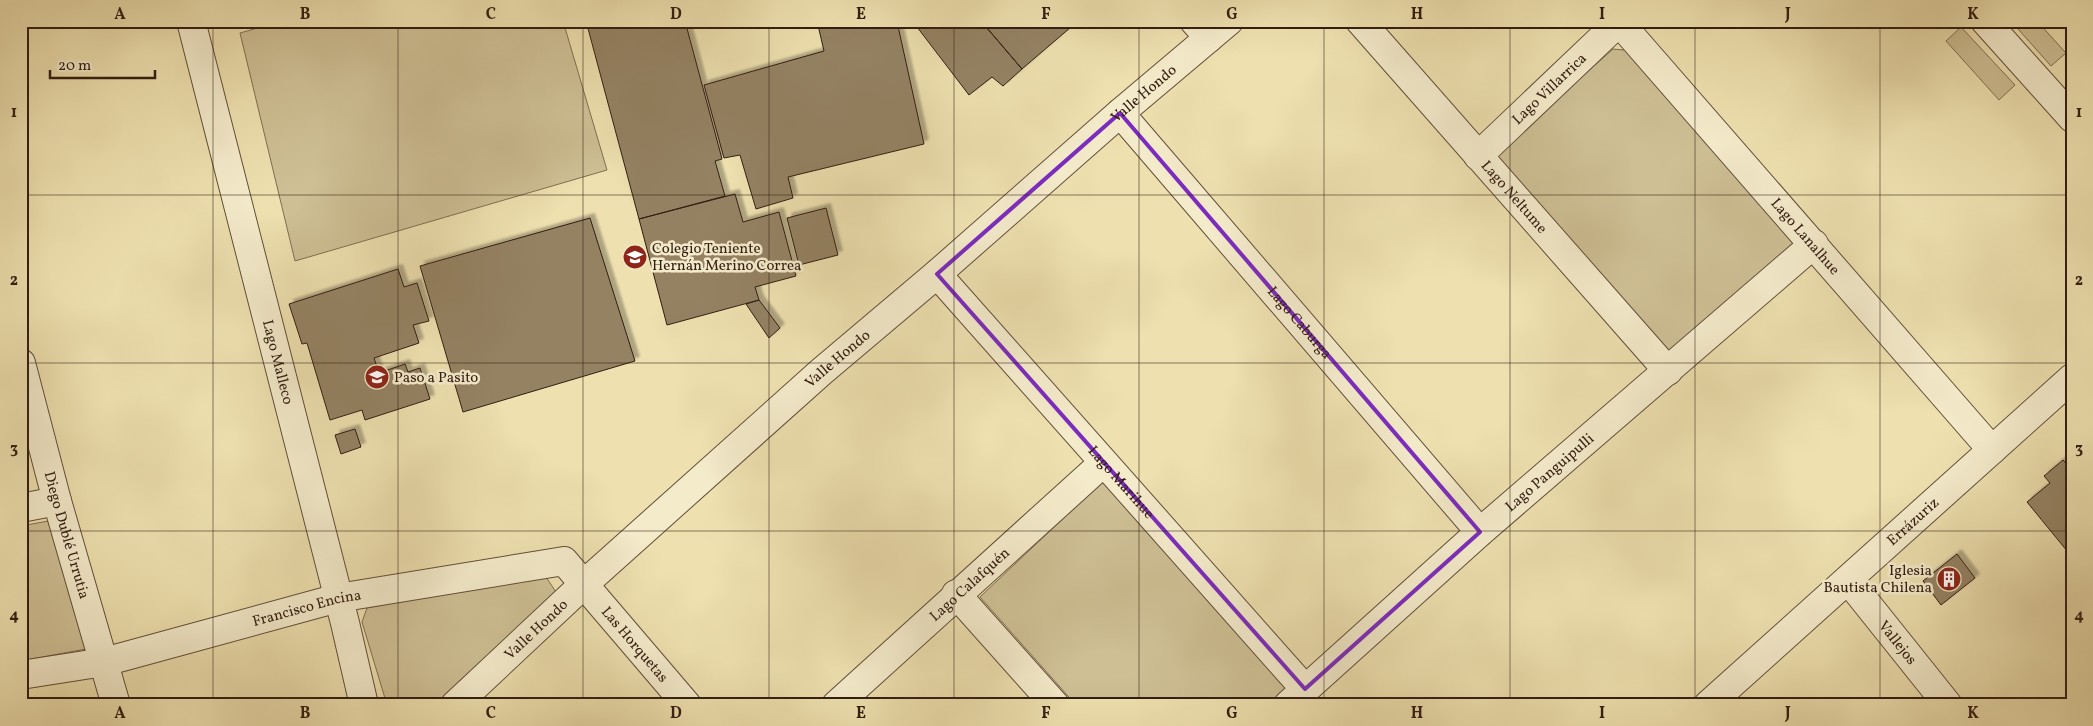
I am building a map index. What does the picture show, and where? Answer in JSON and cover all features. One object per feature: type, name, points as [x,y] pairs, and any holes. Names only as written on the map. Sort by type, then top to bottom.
[{"type":"street","name":"Lago Malleco","points":[[191,21],[364,705]]},
{"type":"street","name":"Valle Hondo","points":[[455,705],[583,585],[821,372],[937,274],[1120,113],[1201,30],[1230,21]]},
{"type":"street","name":"Lago Neltume","points":[[1360,21],[1668,371]]},
{"type":"street","points":[[1985,21],[2072,118]]},
{"type":"street","name":"Lago Villarrica","points":[[1478,156],[1619,22]]},
{"type":"street","name":"Lago Lanalhue","points":[[1619,22],[1992,450]]},
{"type":"street","name":"Lago Caburga","points":[[1120,113],[1480,532]]},
{"type":"street","name":"Lago Panguipulli","points":[[1296,697],[1480,532],[1814,244]]},
{"type":"street","name":"Lago Marihue","points":[[937,274],[1104,463],[1296,697]]},
{"type":"street","name":"Diego Dublé Urrutia","points":[[21,363],[57,501],[116,705]]},
{"type":"street","name":"Errázuriz","points":[[1708,705],[2072,378]]},
{"type":"street","name":"Lago Calafquén","points":[[836,705],[956,594],[1104,463]]},
{"type":"street","points":[[21,508],[57,501]]},
{"type":"street","name":"Francisco Encina","points":[[21,675],[104,662],[338,598],[564,561],[583,585]]},
{"type":"street","name":"Vallejos","points":[[1848,580],[1948,705]]},
{"type":"street","name":"Las Horquetas","points":[[583,585],[601,602],[688,705]]},
{"type":"street","points":[[956,594],[1055,705]]},
{"type":"highlighted area","points":[[1120,113],[1480,532],[1305,689],[937,274]]},
{"type":"shaded area","points":[[282,21],[563,21],[607,170],[295,261],[240,33]]},
{"type":"shaded area","points":[[2011,21],[2037,21],[2066,53],[2051,66]]},
{"type":"shaded area","points":[[1961,27],[2015,85],[1999,100],[1946,41]]},
{"type":"shaded area","points":[[1613,49],[1634,51],[1799,241],[1668,358],[1491,158]]},
{"type":"shaded area","points":[[1103,481],[1287,689],[1271,705],[1076,705],[980,597]]},
{"type":"shaded area","points":[[54,520],[86,649],[21,661],[21,526]]},
{"type":"shaded area","points":[[544,574],[556,592],[436,705],[387,705],[362,622],[367,608]]},
{"type":"building","points":[[586,21],[685,21],[722,159],[715,161],[725,196],[639,219]]},
{"type":"building","points":[[817,21],[913,21],[898,26],[924,144],[788,177],[793,198],[756,209],[740,155],[724,158],[704,85],[824,51]]},
{"type":"building","points":[[924,21],[981,21],[1022,69],[1003,86],[992,77],[969,95],[917,27]]},
{"type":"building","points":[[981,21],[1078,21],[1022,69]]},
{"type":"building","points":[[735,194],[743,222],[779,212],[796,276],[755,287],[759,300],[667,325],[639,219]]},
{"type":"building","points":[[826,208],[838,255],[799,265],[787,218]]},
{"type":"building","points":[[590,218],[635,361],[463,412],[420,266]]},
{"type":"building","points":[[398,269],[404,287],[417,283],[429,321],[413,325],[419,343],[374,358],[379,373],[405,364],[408,372],[420,368],[430,399],[365,420],[362,410],[330,420],[307,343],[302,344],[289,304]]},
{"type":"building","points":[[759,300],[780,328],[769,338],[746,304]]},
{"type":"building","points":[[355,429],[361,447],[341,454],[335,435]]},
{"type":"building","points":[[2063,460],[2070,468],[2072,466],[2072,557],[2027,502],[2050,483],[2044,476]]},
{"type":"building","name":"Iglesia Bautista Chilena","points":[[1957,554],[1975,578],[1941,605],[1923,581]]},
{"type":"place","name":"Colegio Teniente Hernán Merino Correa","points":[[635,257]]},
{"type":"place","name":"Paso a Pasito","points":[[377,377]]},
{"type":"place","name":"Iglesia Bautista Chilena","points":[[1949,579]]}]
